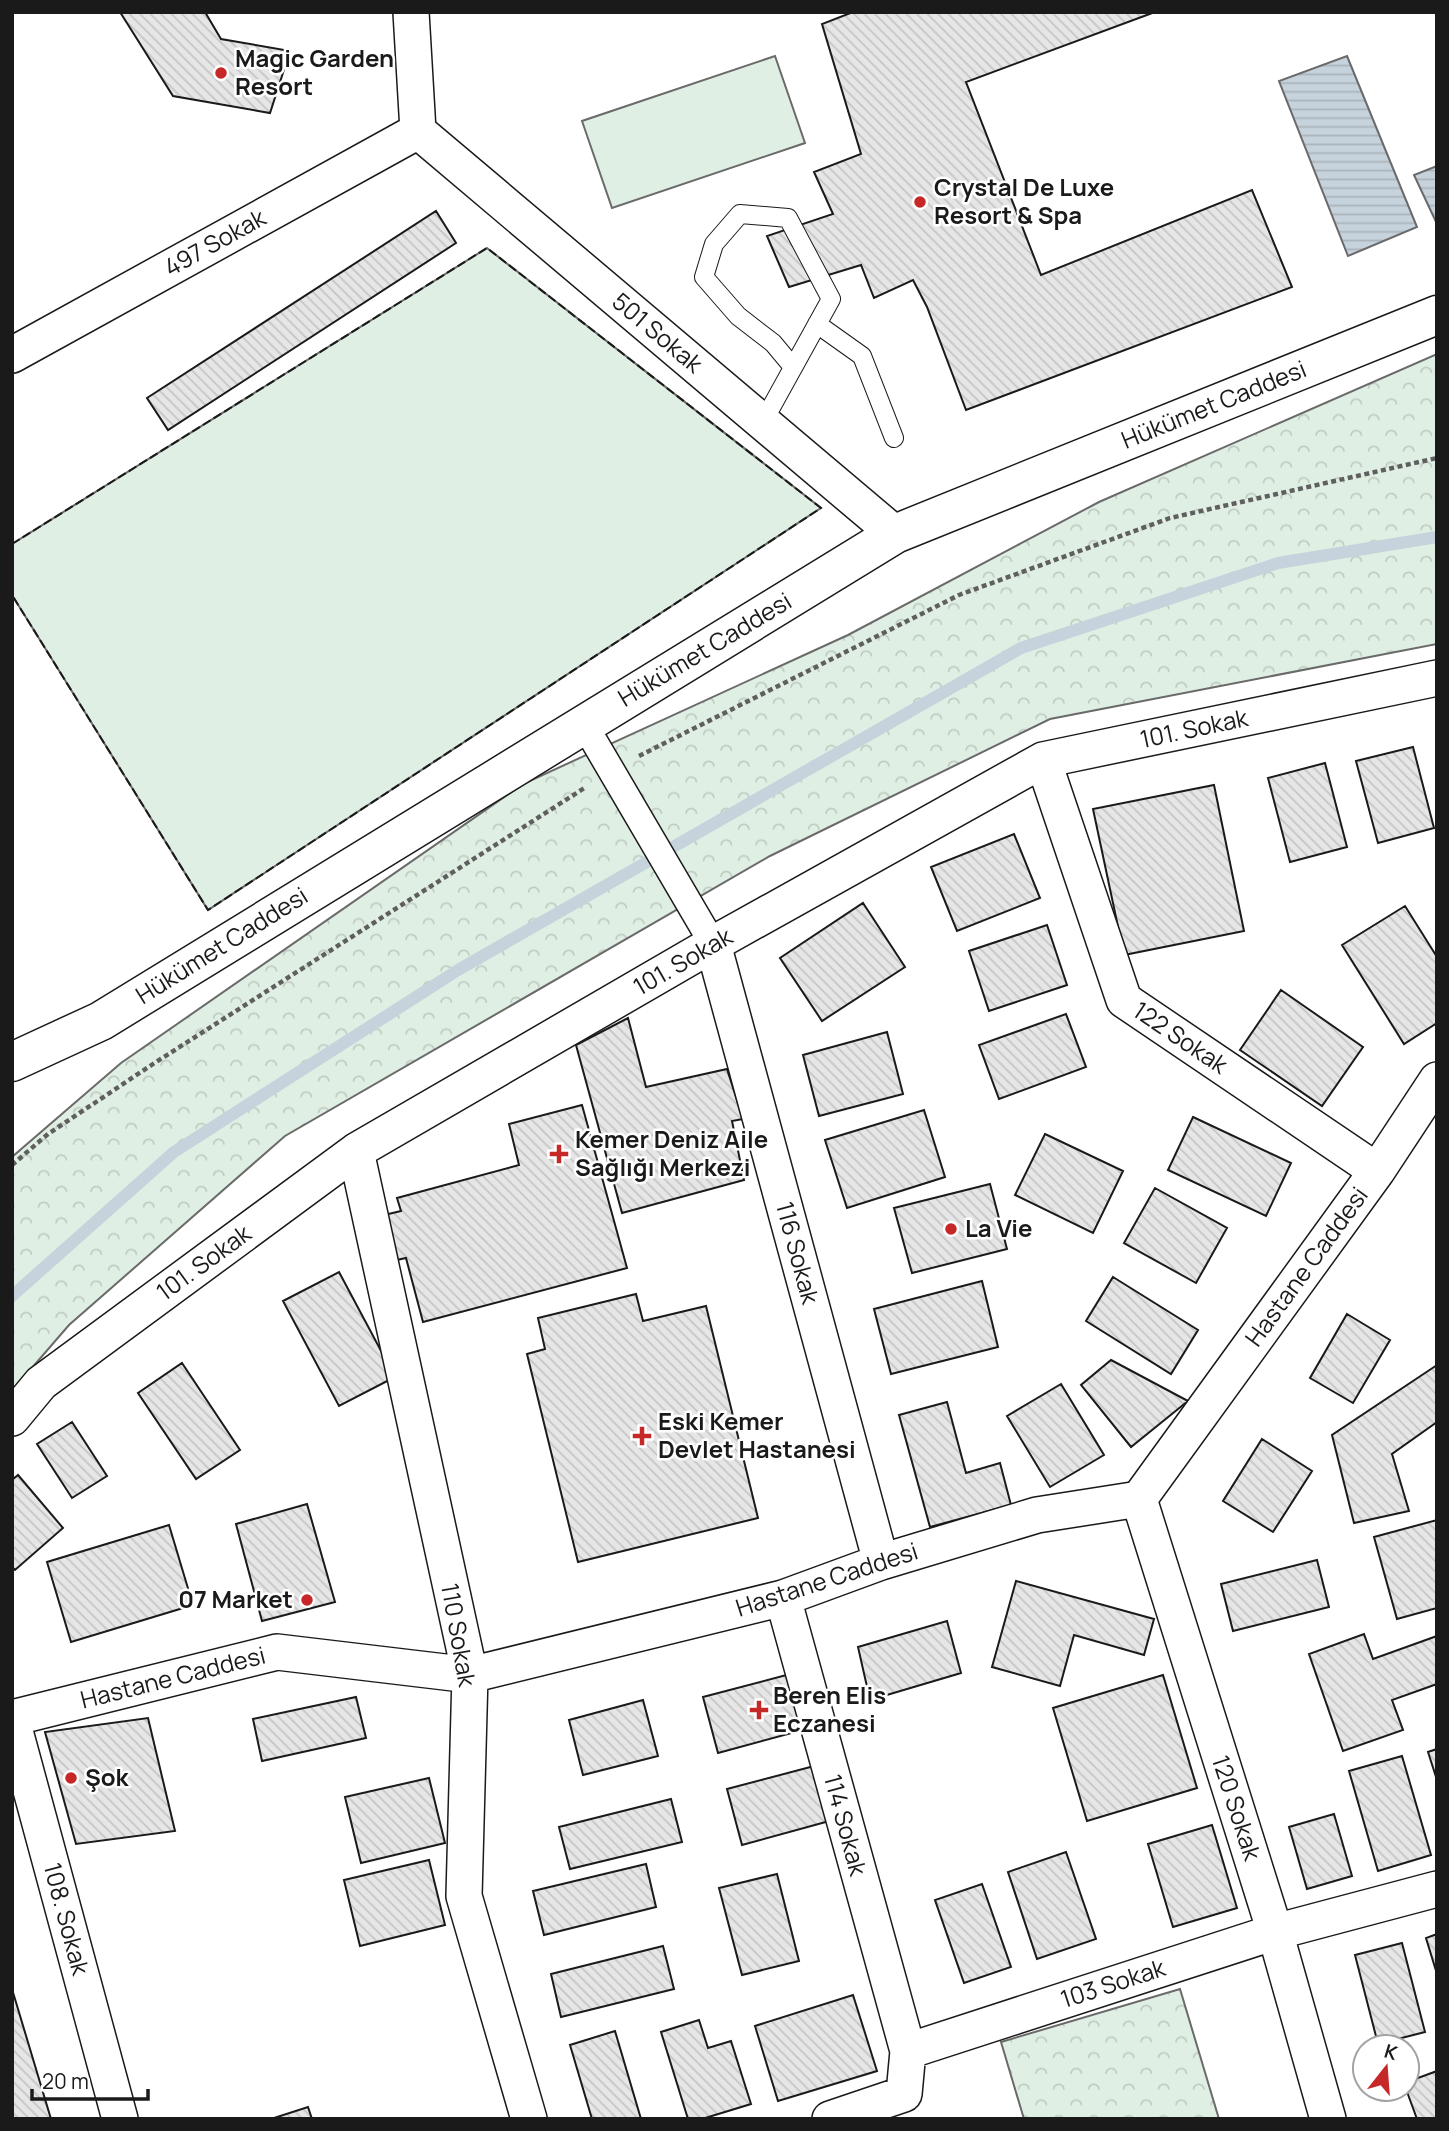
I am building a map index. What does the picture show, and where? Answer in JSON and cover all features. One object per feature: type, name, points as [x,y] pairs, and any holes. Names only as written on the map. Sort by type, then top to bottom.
[{"type":"street","points":[[411,12],[418,131]]},
{"type":"street","name":"497 Sokak","points":[[12,355],[418,131]]},
{"type":"street","name":"501 Sokak","points":[[418,131],[895,534]]},
{"type":"street","name":"Hükümet Caddesi","points":[[12,1062],[101,1021],[895,534],[1437,315]]},
{"type":"street","name":"101. Sokak","points":[[12,1418],[41,1383],[356,1152],[713,944],[1043,760],[1437,678]]},
{"type":"street","points":[[584,724],[713,944]]},
{"type":"street","name":"122 Sokak","points":[[1043,760],[1124,1000],[1377,1171]]},
{"type":"street","name":"116 Sokak","points":[[713,944],[881,1562]]},
{"type":"street","name":"Hastane Caddesi","points":[[12,1719],[277,1652],[470,1675],[783,1598],[881,1562],[1037,1515],[1139,1499],[1377,1171],[1437,1080]]},
{"type":"street","name":"110 Sokak","points":[[356,1152],[470,1675],[464,1896],[529,2119]]},
{"type":"street","name":"120 Sokak","points":[[1139,1499],[1275,1932],[1328,2119]]},
{"type":"street","name":"114 Sokak","points":[[783,1598],[908,2052]]},
{"type":"street","name":"108. Sokak","points":[[12,1719],[120,2119]]},
{"type":"street","name":"103 Sokak","points":[[908,2052],[1275,1932],[1437,1889]]},
{"type":"street","points":[[830,2119],[904,2094],[908,2052]]},
{"type":"lane","points":[[763,422],[831,299],[788,218],[740,214],[714,244],[704,277],[738,316],[773,343],[793,367]]},
{"type":"lane","points":[[817,324],[862,356],[894,438]]},
{"type":"path","points":[[12,1165],[48,1134],[153,1064],[612,770],[702,722],[959,595],[1170,518],[1437,458]]},
{"type":"green space","points":[[775,56],[805,143],[612,208],[582,121]]},
{"type":"green space","points":[[487,248],[821,508],[208,910],[12,595],[12,544]]},
{"type":"green space","points":[[1437,354],[1437,644],[1050,719],[770,856],[285,1136],[69,1325],[12,1391],[12,1157],[121,1063],[523,784],[848,635],[1099,502]]},
{"type":"green space","points":[[1180,1989],[1219,2119],[1024,2119],[1001,2042]]},
{"type":"shaded area","points":[[1347,56],[1417,227],[1348,256],[1279,81]]},
{"type":"shaded area","points":[[1437,166],[1437,224],[1414,175]]},
{"type":"building","name":"Magic Garden Resort","points":[[120,12],[205,12],[221,39],[290,51],[270,113],[173,96]]},
{"type":"building","name":"Crystal De Luxe Resort & Spa","points":[[853,12],[1155,12],[966,82],[1041,275],[1252,190],[1292,287],[966,410],[927,307],[913,280],[874,298],[861,265],[789,287],[767,236],[833,214],[814,172],[861,154],[822,24]]},
{"type":"building","points":[[436,211],[456,243],[168,430],[147,398]]},
{"type":"building","points":[[1413,747],[1434,828],[1378,843],[1356,761]]},
{"type":"building","points":[[1325,763],[1347,847],[1290,862],[1268,778]]},
{"type":"building","points":[[1214,785],[1244,931],[1124,955],[1093,809]]},
{"type":"building","points":[[1014,834],[1040,898],[957,931],[931,867]]},
{"type":"building","points":[[863,903],[905,967],[822,1021],[780,958]]},
{"type":"building","points":[[1405,906],[1437,957],[1437,1023],[1404,1044],[1342,945]]},
{"type":"building","points":[[1047,925],[1067,985],[989,1011],[969,951]]},
{"type":"building","points":[[1281,990],[1363,1047],[1322,1106],[1240,1050]]},
{"type":"building","points":[[1066,1014],[1086,1067],[999,1099],[979,1045]]},
{"type":"building","points":[[628,1018],[646,1087],[727,1069],[743,1119],[732,1121],[744,1180],[622,1213],[576,1045]]},
{"type":"building","points":[[887,1032],[903,1094],[819,1116],[803,1055]]},
{"type":"building","points":[[582,1105],[627,1268],[423,1322],[406,1258],[392,1261],[380,1216],[401,1211],[397,1198],[519,1165],[509,1124]]},
{"type":"building","points":[[924,1110],[945,1177],[847,1208],[825,1140]]},
{"type":"building","points":[[1193,1117],[1291,1163],[1266,1216],[1168,1170]]},
{"type":"building","points":[[1045,1134],[1123,1171],[1093,1233],[1015,1195]]},
{"type":"building","name":"La Vie","points":[[990,1184],[1007,1249],[912,1273],[894,1208]]},
{"type":"building","points":[[1155,1188],[1227,1228],[1196,1283],[1124,1243]]},
{"type":"building","points":[[339,1272],[395,1377],[339,1406],[283,1301]]},
{"type":"building","points":[[1113,1277],[1198,1330],[1171,1374],[1086,1321]]},
{"type":"building","points":[[982,1281],[998,1347],[891,1374],[874,1309]]},
{"type":"building","name":"Eski Kemer Devlet Hastanesi","points":[[636,1294],[643,1321],[706,1306],[758,1518],[578,1562],[527,1354],[545,1349],[538,1318]]},
{"type":"building","points":[[1347,1314],[1390,1340],[1353,1403],[1310,1378]]},
{"type":"building","points":[[1111,1360],[1188,1401],[1131,1447],[1081,1385]]},
{"type":"building","points":[[182,1363],[240,1450],[196,1479],[138,1393]]},
{"type":"building","points":[[1437,1365],[1437,1422],[1392,1454],[1409,1511],[1354,1523],[1332,1435]]},
{"type":"building","points":[[1061,1384],[1104,1455],[1050,1487],[1007,1416]]},
{"type":"building","points":[[947,1402],[966,1473],[1000,1463],[1011,1505],[930,1527],[899,1415]]},
{"type":"building","points":[[72,1422],[107,1476],[72,1498],[37,1444]]},
{"type":"building","points":[[1262,1439],[1312,1471],[1273,1532],[1223,1501]]},
{"type":"building","points":[[18,1475],[63,1528],[15,1570],[12,1567],[12,1480]]},
{"type":"building","points":[[307,1504],[335,1602],[262,1621],[236,1524]]},
{"type":"building","points":[[1437,1520],[1437,1608],[1397,1619],[1374,1537]]},
{"type":"building","points":[[169,1525],[193,1605],[71,1642],[47,1562]]},
{"type":"building","points":[[1317,1560],[1329,1607],[1233,1631],[1221,1584]]},
{"type":"building","points":[[1016,1581],[1154,1619],[1144,1655],[1074,1635],[1060,1686],[992,1667]]},
{"type":"building","points":[[947,1621],[961,1673],[870,1700],[858,1647]]},
{"type":"building","points":[[1364,1634],[1373,1659],[1437,1636],[1437,1684],[1392,1700],[1403,1730],[1343,1751],[1309,1654]]},
{"type":"building","points":[[794,1673],[810,1728],[718,1753],[703,1697]]},
{"type":"building","points":[[1163,1675],[1197,1788],[1087,1821],[1053,1708]]},
{"type":"building","points":[[356,1697],[366,1738],[262,1761],[253,1719]]},
{"type":"building","points":[[643,1700],[658,1756],[583,1775],[569,1720]]},
{"type":"building","points":[[148,1718],[175,1831],[76,1844],[45,1732]]},
{"type":"building","points":[[1437,1749],[1437,1780],[1428,1752]]},
{"type":"building","points":[[1402,1756],[1431,1855],[1378,1871],[1349,1771]]},
{"type":"building","points":[[818,1765],[833,1820],[742,1845],[727,1789]]},
{"type":"building","points":[[429,1778],[445,1843],[361,1863],[345,1797]]},
{"type":"building","points":[[671,1799],[682,1842],[570,1869],[559,1827]]},
{"type":"building","points":[[1334,1814],[1352,1876],[1307,1889],[1289,1827]]},
{"type":"building","points":[[1212,1825],[1237,1908],[1173,1927],[1148,1844]]},
{"type":"building","points":[[1066,1852],[1096,1939],[1037,1959],[1008,1872]]},
{"type":"building","points":[[429,1860],[445,1925],[360,1946],[344,1880]]},
{"type":"building","points":[[646,1864],[656,1907],[544,1935],[533,1891]]},
{"type":"building","points":[[777,1874],[799,1961],[742,1975],[719,1888]]},
{"type":"building","points":[[982,1884],[1011,1967],[964,1983],[935,1900]]},
{"type":"building","points":[[1437,1934],[1437,1974],[1426,1938]]},
{"type":"building","points":[[1402,1943],[1425,2032],[1375,2033],[1355,1955]]},
{"type":"building","points":[[663,1946],[674,1989],[561,2017],[551,1974]]},
{"type":"building","points":[[12,1989],[51,2119],[12,2119]]},
{"type":"building","points":[[853,1995],[877,2071],[778,2101],[755,2026]]},
{"type":"building","points":[[699,2020],[708,2048],[731,2041],[751,2104],[702,2119],[688,2119],[661,2032]]},
{"type":"building","points":[[615,2031],[641,2119],[592,2119],[570,2045]]},
{"type":"building","points":[[1437,2071],[1437,2119],[1417,2119],[1411,2103],[1421,2103],[1421,2077]]},
{"type":"building","points":[[308,2107],[312,2119],[271,2119]]},
{"type":"waterway","points":[[12,1296],[174,1152],[458,970],[1021,648],[1278,563],[1437,537]]},
{"type":"fence","points":[[12,544],[487,248],[821,508],[208,910],[12,595]]},
{"type":"place","name":"Magic Garden Resort","points":[[221,73]]},
{"type":"place","name":"Crystal De Luxe Resort & Spa","points":[[920,202]]},
{"type":"place","name":"Kemer Deniz Aile Sağlığı Merkezi","points":[[559,1154]]},
{"type":"place","name":"La Vie","points":[[951,1229]]},
{"type":"place","name":"Eski Kemer Devlet Hastanesi","points":[[642,1436]]},
{"type":"place","name":"07 Market","points":[[307,1600]]},
{"type":"place","name":"Beren Elis Eczanesi","points":[[759,1710]]},
{"type":"place","name":"Şok","points":[[71,1778]]}]
